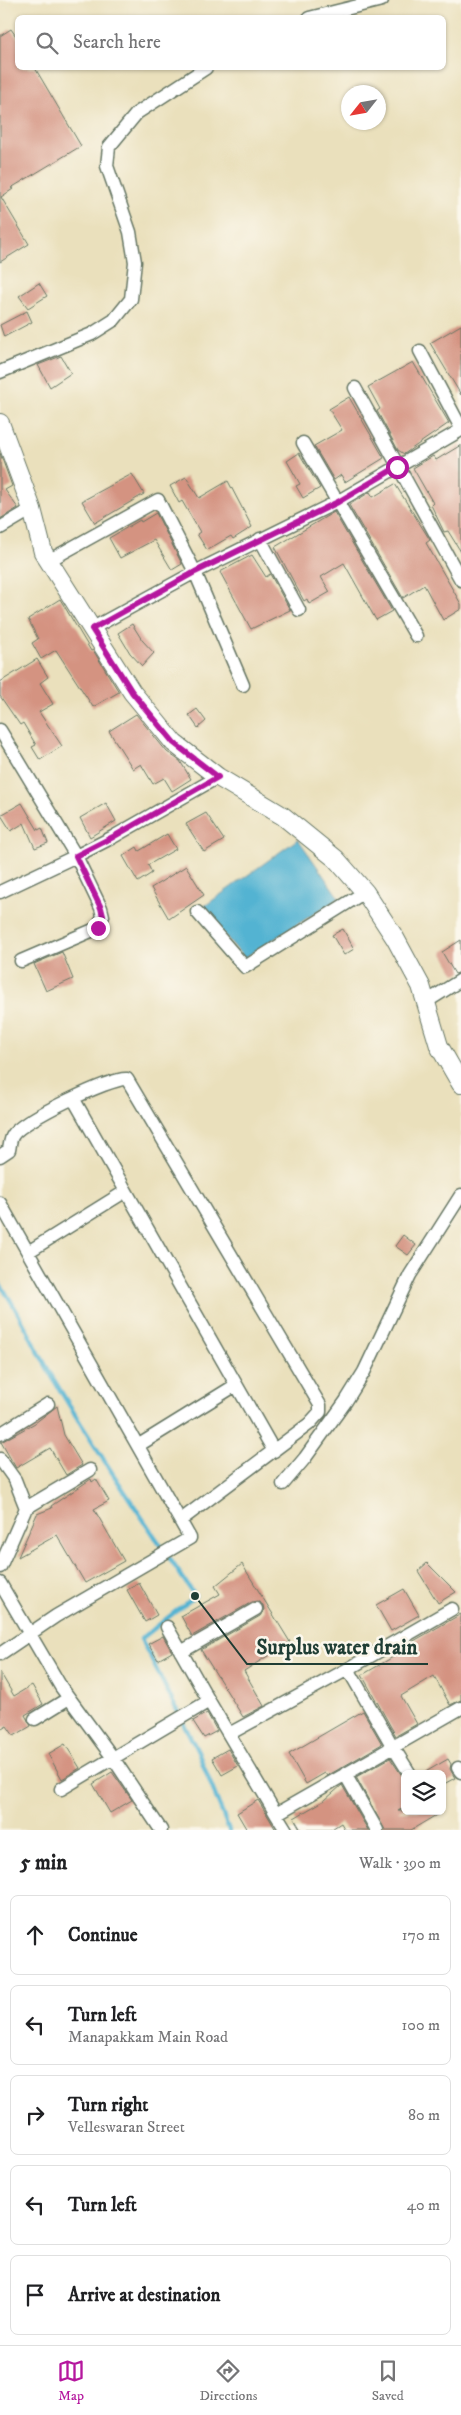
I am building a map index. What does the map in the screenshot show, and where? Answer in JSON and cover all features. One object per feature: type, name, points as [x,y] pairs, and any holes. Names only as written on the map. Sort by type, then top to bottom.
[{"type":"main road","points":[[0,423],[32,509],[43,552],[132,692],[174,743],[218,777],[283,816],[336,859],[364,892],[395,938],[421,986],[439,1046],[461,1084]]},
{"type":"street","points":[[320,15],[382,0]]},
{"type":"street","points":[[0,372],[92,334],[114,320],[131,299],[135,262],[130,232],[108,166],[109,147],[138,113],[203,70]]},
{"type":"street","points":[[92,629],[195,572],[338,502],[461,429],[420,352]]},
{"type":"street","points":[[354,388],[461,580]]},
{"type":"street","points":[[303,443],[416,636]]},
{"type":"street","points":[[48,561],[158,500],[195,572],[243,685]]},
{"type":"street","points":[[0,528],[32,509]]},
{"type":"street","points":[[260,540],[299,610]]},
{"type":"street","points":[[1,734],[76,856],[101,908],[102,923],[98,928],[21,961]]},
{"type":"street","points":[[0,892],[113,837],[218,777]]},
{"type":"street","points":[[197,912],[245,967],[364,892]]},
{"type":"street","points":[[426,1002],[461,980]]},
{"type":"street","points":[[0,1156],[9,1150],[12,1136],[19,1129],[57,1105],[120,1078],[126,1079],[320,1405],[320,1412],[309,1424],[181,1520]]},
{"type":"street","points":[[73,1098],[274,1452]]},
{"type":"street","points":[[28,1252],[126,1191]]},
{"type":"street","points":[[283,1484],[305,1458],[346,1401],[364,1372],[410,1275],[461,1195]]},
{"type":"street","points":[[0,1203],[139,1445],[190,1538],[56,1616],[0,1654]]},
{"type":"street","points":[[139,1445],[236,1385]]},
{"type":"street","points":[[0,1434],[48,1404]]},
{"type":"street","points":[[0,1459],[15,1480],[26,1508]]},
{"type":"street","points":[[0,1567],[26,1508],[90,1470]]},
{"type":"street","points":[[0,1583],[29,1635],[69,1698],[113,1758],[161,1830]]},
{"type":"street","points":[[181,1652],[256,1609]]},
{"type":"street","points":[[229,1734],[452,1609]]},
{"type":"street","points":[[167,1627],[286,1830]]},
{"type":"street","points":[[348,1669],[407,1770]]},
{"type":"street","points":[[35,1719],[69,1698]]},
{"type":"street","points":[[61,1790],[209,1701]]},
{"type":"street","points":[[276,1814],[461,1708]]},
{"type":"street","points":[[345,1774],[377,1830]]},
{"type":"water","points":[[298,839],[339,898],[244,958],[202,908]]},
{"type":"building","points":[[11,29],[15,35],[15,70],[36,70],[81,146],[11,188],[13,189],[1,197],[29,244],[0,262],[0,36]]},
{"type":"building","points":[[39,283],[47,296],[28,308],[19,296]]},
{"type":"building","points":[[27,311],[32,322],[4,337],[0,325]]},
{"type":"building","points":[[461,325],[461,395],[430,343]]},
{"type":"building","points":[[61,356],[71,373],[50,387],[38,365]]},
{"type":"building","points":[[413,362],[449,423],[404,454],[398,450],[377,411],[380,409],[368,387]]},
{"type":"building","points":[[349,397],[384,458],[345,482],[341,475],[334,480],[314,446],[342,430],[329,409]]},
{"type":"building","points":[[461,445],[461,552],[448,531],[444,532],[431,505],[433,503],[413,468],[433,456],[436,460]]},
{"type":"building","points":[[0,453],[12,486],[5,490],[18,508],[0,519]]},
{"type":"building","points":[[299,453],[320,488],[303,498],[296,486],[300,484],[287,461]]},
{"type":"building","points":[[132,474],[144,494],[95,523],[82,501]]},
{"type":"building","points":[[186,477],[199,498],[228,481],[252,527],[233,539],[231,536],[207,550],[197,534],[200,532],[182,501],[179,503],[170,486]]},
{"type":"building","points":[[395,484],[430,540],[426,543],[461,604],[461,609],[443,620],[424,585],[403,598],[349,505],[370,492],[373,497]]},
{"type":"building","points":[[334,512],[392,611],[376,620],[344,563],[321,577],[330,592],[309,604],[307,599],[304,601],[275,547]]},
{"type":"building","points":[[156,513],[182,564],[172,570],[154,540],[120,558],[109,538]]},
{"type":"building","points":[[252,555],[266,577],[270,574],[290,610],[251,629],[220,572]]},
{"type":"building","points":[[60,599],[91,651],[93,650],[119,692],[93,707],[56,650],[41,659],[32,643],[38,639],[28,619]]},
{"type":"building","points":[[132,624],[142,640],[154,653],[142,666],[130,653],[118,633]]},
{"type":"building","points":[[37,659],[48,677],[40,683],[53,704],[39,712],[62,746],[40,760],[32,747],[36,745],[23,723],[20,725],[0,696],[0,682]]},
{"type":"building","points":[[197,709],[206,721],[198,728],[189,715]]},
{"type":"building","points":[[136,714],[167,752],[180,761],[191,779],[172,791],[164,778],[153,784],[141,764],[133,769],[109,731]]},
{"type":"building","points":[[22,803],[38,830],[42,828],[48,843],[35,848],[24,823],[11,831],[1,815]]},
{"type":"building","points":[[106,803],[116,821],[90,837],[80,818]]},
{"type":"building","points":[[206,813],[224,840],[204,852],[186,824]]},
{"type":"building","points":[[167,834],[176,849],[148,865],[152,873],[138,882],[123,856],[137,847],[139,851]]},
{"type":"building","points":[[186,866],[204,895],[169,919],[151,888]]},
{"type":"building","points":[[343,929],[354,949],[344,955],[332,935]]},
{"type":"building","points":[[461,940],[461,972],[455,974],[442,952]]},
{"type":"building","points":[[62,952],[73,979],[46,991],[34,964]]},
{"type":"building","points":[[403,1235],[416,1245],[408,1255],[395,1246]]},
{"type":"building","points":[[57,1406],[64,1435],[82,1465],[66,1475],[50,1448],[16,1468],[1,1442],[35,1423]]},
{"type":"building","points":[[91,1479],[92,1482],[96,1479],[109,1501],[94,1509],[124,1561],[85,1583],[57,1535],[18,1557],[37,1514],[52,1508],[51,1506]]},
{"type":"building","points":[[427,1563],[456,1592],[438,1603],[418,1571]]},
{"type":"building","points":[[242,1564],[290,1642],[244,1671],[264,1706],[243,1717],[201,1650],[260,1616],[264,1610],[263,1605],[257,1601],[252,1602],[192,1636],[181,1616],[220,1594],[215,1586]]},
{"type":"building","points":[[139,1583],[157,1615],[145,1622],[127,1590]]},
{"type":"building","points":[[404,1589],[419,1615],[391,1631],[376,1605]]},
{"type":"building","points":[[461,1614],[461,1700],[450,1705],[434,1676],[401,1696],[417,1724],[396,1736],[362,1675],[400,1653],[398,1650]]},
{"type":"building","points":[[163,1636],[172,1652],[158,1660],[148,1644]]},
{"type":"building","points":[[0,1672],[14,1696],[32,1685],[43,1704],[25,1715],[31,1726],[14,1736],[7,1726],[0,1730]]},
{"type":"building","points":[[363,1711],[382,1744],[327,1776],[325,1773],[306,1784],[289,1754]]},
{"type":"building","points":[[207,1713],[217,1731],[204,1738],[193,1721]]},
{"type":"building","points":[[65,1744],[80,1768],[62,1779],[48,1754]]},
{"type":"building","points":[[228,1749],[238,1766],[222,1775],[212,1758]]},
{"type":"building","points":[[390,1758],[401,1774],[401,1809],[398,1811],[401,1811],[401,1815],[436,1815],[411,1830],[385,1830],[356,1777]]},
{"type":"building","points":[[448,1759],[451,1764],[450,1769],[455,1778],[446,1783],[446,1770],[429,1770]]},
{"type":"building","points":[[112,1772],[132,1800],[110,1813],[93,1784]]},
{"type":"building","points":[[342,1785],[368,1830],[345,1830],[341,1823],[330,1830],[301,1830],[294,1818],[325,1800]]},
{"type":"building","points":[[258,1800],[276,1830],[247,1830],[237,1813]]},
{"type":"waterway","points":[[0,1284],[15,1307],[47,1368],[71,1408],[195,1596],[141,1639],[198,1752],[229,1830]]},
{"type":"place","name":"Surplus water drain","points":[[195,1596]]},
{"type":"route","points":[[98,928],[102,923],[101,908],[76,856],[218,777],[174,743],[132,692],[92,629],[156,596],[195,572],[338,502],[397,467]]}]
